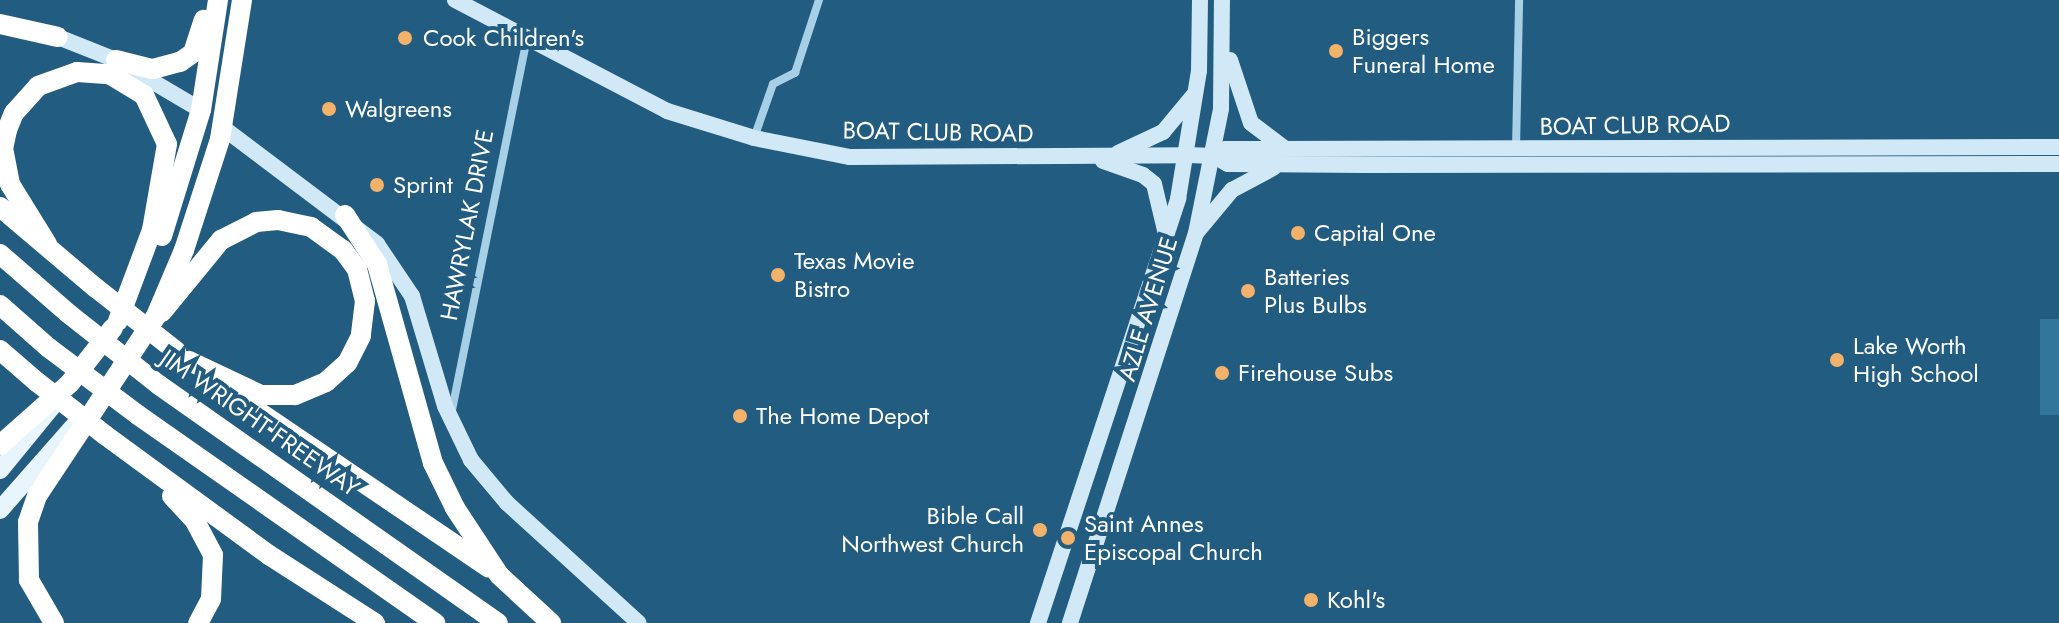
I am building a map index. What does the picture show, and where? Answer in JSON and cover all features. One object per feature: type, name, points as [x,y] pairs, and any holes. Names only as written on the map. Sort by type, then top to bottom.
[{"type":"highway","points":[[116,60],[153,69],[180,62],[193,53],[207,10],[217,0]]},
{"type":"highway","points":[[0,445],[70,383],[118,321],[169,217],[201,110],[217,0]]},
{"type":"highway","points":[[156,316],[192,231],[222,127],[242,0]]},
{"type":"highway","points":[[0,24],[58,37]]},
{"type":"highway","points":[[47,244],[10,184],[3,149],[7,130],[19,105],[38,86],[69,73],[109,74],[144,95],[167,144],[152,230],[118,321]]},
{"type":"highway","points":[[0,207],[183,356],[499,575],[551,623]]},
{"type":"highway","points":[[345,215],[377,264],[433,463],[499,575]]},
{"type":"highway","points":[[54,623],[29,580],[28,522],[37,496],[156,316],[221,240],[256,222],[278,220],[311,227],[343,250],[357,269],[365,301],[361,336],[347,363],[326,382],[295,395],[261,395],[183,356]]},
{"type":"highway","name":"JIM WRIGHT FREEWAY","points":[[0,254],[69,314],[159,385],[498,623]]},
{"type":"highway","points":[[0,305],[49,348],[138,415],[435,623]]},
{"type":"highway","points":[[5,356],[145,467],[375,623]]},
{"type":"highway","points":[[145,467],[195,521],[213,555],[211,599],[198,623]]},
{"type":"main road","name":"BOAT CLUB ROAD","points":[[455,0],[667,111],[754,138],[862,158],[1214,156],[1226,149],[1285,157],[2059,164]]},
{"type":"main road","name":"AZLE AVENUE","points":[[1038,623],[1165,241],[1188,155],[1196,92],[1200,0]]},
{"type":"main road","points":[[1196,233],[1243,182],[1285,157],[1255,128],[1244,110],[1233,78],[1223,5]]},
{"type":"main road","name":"AZLE AVENUE","points":[[1070,623],[1139,419],[1196,233],[1214,156],[1221,109],[1223,5]]},
{"type":"main road","points":[[58,37],[116,60],[201,110]]},
{"type":"main road","points":[[1094,157],[1163,132],[1196,92]]},
{"type":"main road","points":[[222,127],[345,215],[377,244],[412,296],[451,419],[471,460],[496,491],[639,623]]},
{"type":"main road","name":"BOAT CLUB ROAD","points":[[1285,157],[1516,150],[2059,147]]},
{"type":"main road","name":"AZLE AVENUE","points":[[1094,157],[1143,175],[1154,184],[1162,200],[1165,241]]},
{"type":"main road","points":[[0,470],[70,383]]},
{"type":"main road","points":[[0,510],[96,403]]},
{"type":"main road","points":[[1110,408],[1139,419]]},
{"type":"main road","points":[[1086,480],[1115,489]]},
{"type":"street","points":[[754,138],[773,84],[795,73],[819,0]]},
{"type":"street","points":[[1516,150],[1519,0]]},
{"type":"street","name":"HAWRYLAK DRIVE","points":[[451,419],[527,39]]},
{"type":"shaded area","points":[[2040,319],[2059,319],[2059,415],[2040,415]]},
{"type":"place","name":"Cook Children's","points":[[405,38]]},
{"type":"place","name":"Biggers Funeral Home","points":[[1336,51]]},
{"type":"place","name":"Walgreens","points":[[329,109]]},
{"type":"place","name":"Sprint","points":[[377,185]]},
{"type":"place","name":"Capital One","points":[[1298,233]]},
{"type":"place","name":"Texas Movie Bistro","points":[[778,275]]},
{"type":"place","name":"Batteries Plus Bulbs","points":[[1248,291]]},
{"type":"place","name":"Lake Worth High School","points":[[1837,360]]},
{"type":"place","name":"Firehouse Subs","points":[[1222,373]]},
{"type":"place","name":"The Home Depot","points":[[740,416]]},
{"type":"place","name":"Bible Call Northwest Church","points":[[1040,530]]},
{"type":"place","name":"Saint Annes Episcopal Church","points":[[1068,538]]},
{"type":"place","name":"Kohl's","points":[[1311,600]]}]
